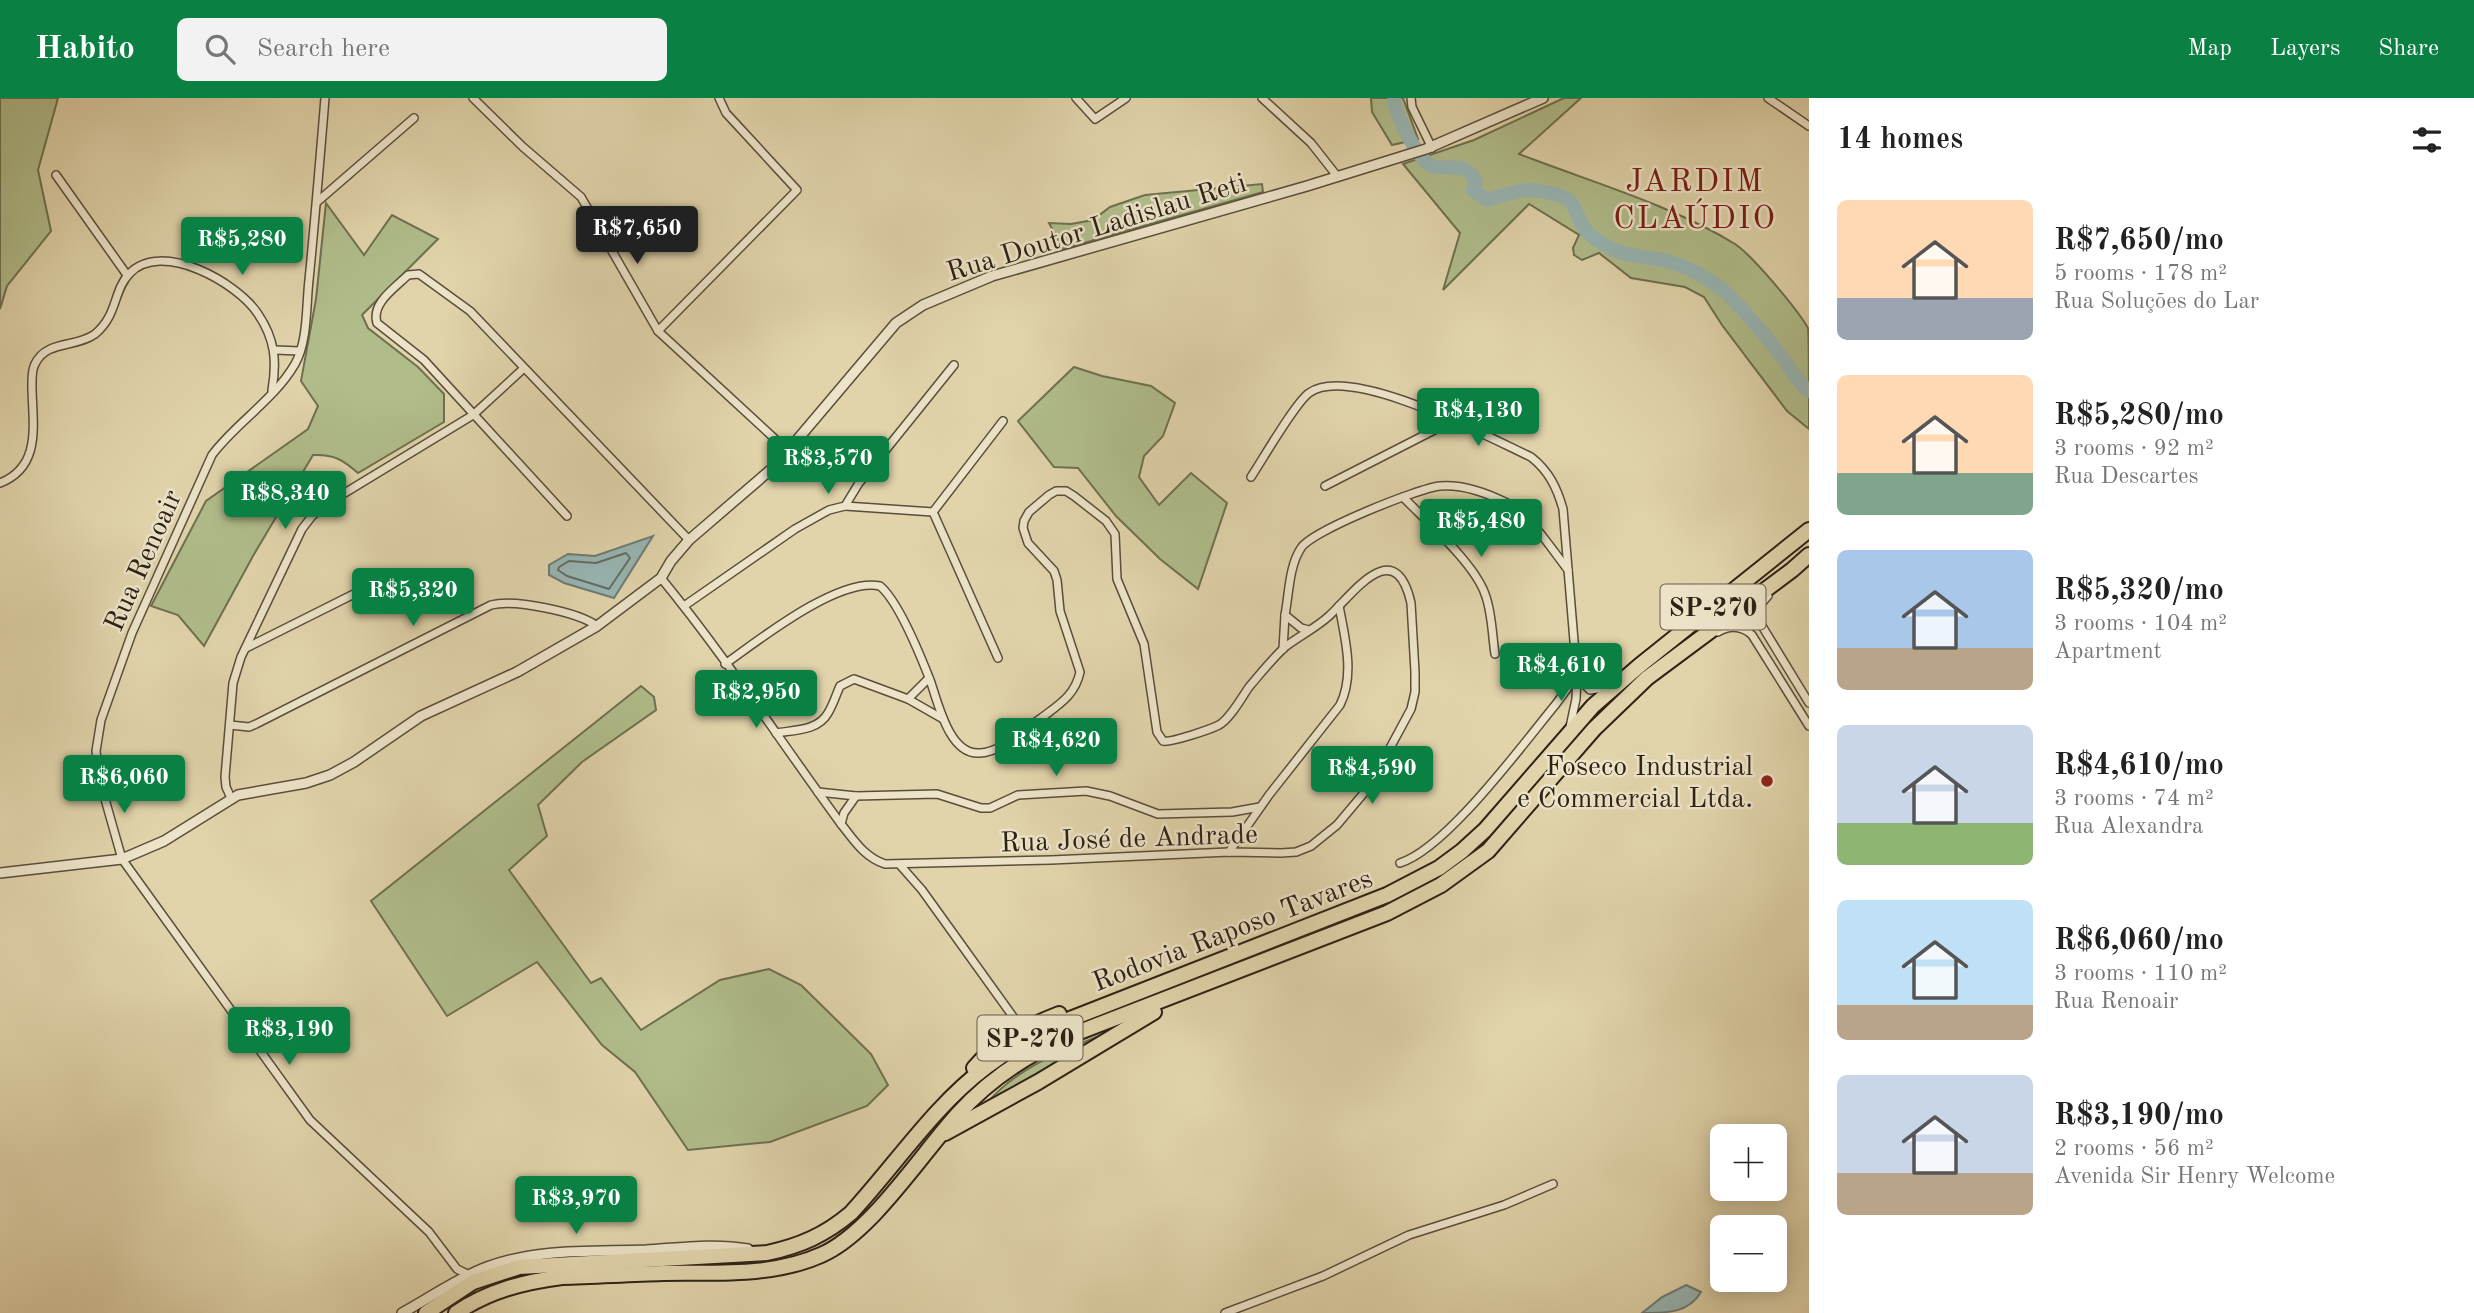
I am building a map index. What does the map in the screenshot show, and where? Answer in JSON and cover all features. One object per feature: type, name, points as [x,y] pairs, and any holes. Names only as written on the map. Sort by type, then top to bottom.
[{"type":"highway","name":"Rodovia Raposo Tavares","points":[[426,1313],[473,1282],[519,1266],[767,1253],[815,1239],[835,1226],[867,1195],[941,1109],[984,1068],[1028,1039],[1055,1025],[1387,895],[1439,868],[1486,830],[1593,706],[1809,530]]},
{"type":"highway","name":"Rodovia Raposo Tavares","points":[[456,1313],[493,1292],[537,1280],[781,1268],[824,1254],[843,1242],[868,1220],[939,1135],[978,1094],[1018,1061],[1069,1036],[1387,913],[1418,899],[1469,867],[1505,834],[1594,729],[1647,678],[1809,557]]},
{"type":"highway","points":[[941,1109],[988,1052],[1015,1026],[1038,1022],[1106,998],[1151,987]]},
{"type":"highway","points":[[939,1135],[1038,1083],[1195,988]]},
{"type":"street","name":"Rua Renoair","points":[[324,98],[317,202],[300,351],[286,378],[224,440],[212,456],[132,633],[107,699],[96,751],[99,778],[122,859],[310,1120],[429,1232],[457,1269]]},
{"type":"street","points":[[473,98],[580,197],[659,331],[787,450]]},
{"type":"street","points":[[659,331],[797,190],[726,113],[719,98]]},
{"type":"street","points":[[1076,98],[1095,119],[1126,98]]},
{"type":"street","points":[[1262,98],[1311,143],[1338,176]]},
{"type":"street","points":[[1411,98],[1412,107],[1429,148]]},
{"type":"street","name":"Rua Doutor Ladislau Reti","points":[[0,873],[122,859],[164,841],[231,798],[306,783],[330,775],[354,762],[421,716],[517,672],[597,626],[661,578],[689,540],[761,478],[896,323],[946,293],[1004,272],[1408,155],[1543,98]]},
{"type":"street","points":[[1768,98],[1809,126]]},
{"type":"street","points":[[317,202],[414,118]]},
{"type":"street","points":[[56,175],[127,275]]},
{"type":"street","points":[[0,483],[22,469],[33,444],[34,365],[43,353],[91,337],[104,326],[113,312],[127,275],[145,264],[169,262],[190,266],[223,281],[254,307],[264,322],[275,350],[276,369],[272,392]]},
{"type":"street","points":[[567,516],[424,359],[377,323],[375,315],[379,305],[408,275],[419,274],[470,311],[689,540]]},
{"type":"street","points":[[275,350],[300,351]]},
{"type":"street","points":[[845,506],[859,483],[954,365]]},
{"type":"street","points":[[231,798],[225,777],[235,675],[302,529],[318,510],[473,415],[523,369]]},
{"type":"street","points":[[1251,477],[1304,397],[1319,387],[1330,385],[1396,396],[1531,457],[1549,474],[1563,509],[1577,677],[1576,699],[1569,732]]},
{"type":"street","points":[[933,512],[1003,421]]},
{"type":"street","points":[[1325,486],[1452,421]]},
{"type":"street","points":[[1283,649],[1285,615],[1294,565],[1301,547],[1309,538],[1403,497],[1441,486],[1473,489],[1520,512],[1567,570]]},
{"type":"street","name":"Rua José de Andrade","points":[[661,578],[856,844],[874,860],[900,865],[1229,852],[1296,852],[1311,846],[1324,838],[1369,787],[1411,709],[1415,692],[1415,672],[1409,592],[1397,574],[1390,571],[1380,572],[1357,586],[1327,619],[1283,649],[1218,725],[1168,742],[1163,741],[1159,737],[1144,644],[1117,579],[1115,534],[1106,522],[1066,491],[1056,491],[1029,512],[1023,528],[1028,543],[1048,563],[1057,580],[1060,611],[1080,672],[1073,692],[1065,701],[1002,746],[984,753],[969,753],[963,749],[943,719]]},
{"type":"street","points":[[1403,497],[1467,565],[1481,584],[1486,597],[1495,654]]},
{"type":"street","points":[[684,606],[795,529],[829,510],[845,506],[933,512]]},
{"type":"street","points":[[933,512],[998,658]]},
{"type":"street","points":[[1809,557],[1763,601],[1758,616],[1763,629],[1809,704]]},
{"type":"street","points":[[725,664],[800,611],[860,587],[880,586],[891,597],[929,678],[943,719]]},
{"type":"street","points":[[246,648],[360,591]]},
{"type":"street","points":[[230,725],[249,727],[256,724],[491,605],[517,604],[579,616],[597,626]]},
{"type":"street","points":[[1229,852],[1345,695],[1348,682],[1346,642],[1339,606]]},
{"type":"street","points":[[1285,615],[1301,628],[1309,630]]},
{"type":"street","points":[[1647,678],[1677,662],[1722,629],[1743,628],[1756,640],[1809,726]]},
{"type":"street","points":[[1400,863],[1420,854],[1457,820],[1556,704],[1567,689],[1576,665]]},
{"type":"street","points":[[1577,677],[1590,690],[1617,685]]},
{"type":"street","points":[[908,699],[929,678]]},
{"type":"street","points":[[776,733],[821,723],[840,686],[854,679],[908,699],[943,719]]},
{"type":"street","points":[[818,792],[856,796],[937,794],[981,808],[990,808],[1018,795],[1086,791],[1110,796],[1158,814],[1232,812],[1260,807]]},
{"type":"street","points":[[841,824],[844,813],[856,796]]},
{"type":"street","points":[[900,865],[922,890],[1015,1026]]},
{"type":"street","points":[[1225,1313],[1323,1276],[1409,1235],[1504,1205],[1553,1184]]},
{"type":"street","points":[[402,1313],[484,1268],[522,1257],[597,1249],[728,1247],[767,1253]]},
{"type":"street","points":[[454,1283],[457,1269],[469,1275]]},
{"type":"green space","points":[[0,98],[58,98],[38,170],[51,231],[7,286],[0,309]]},
{"type":"green space","points":[[1371,98],[1403,98],[1418,139],[1392,145],[1372,112]]},
{"type":"green space","points":[[1564,98],[1581,98],[1519,154],[1684,217],[1743,250],[1774,283],[1808,328],[1809,429],[1787,411],[1704,297],[1685,287],[1631,278],[1599,253],[1582,260],[1574,255],[1573,248],[1579,235],[1529,204],[1443,290],[1460,233],[1403,164],[1474,140]]},
{"type":"green space","points":[[1262,184],[1263,192],[1063,249],[1049,223],[1071,224],[1093,220],[1110,207],[1145,195]]},
{"type":"green space","points":[[326,203],[364,255],[392,215],[438,239],[362,315],[368,328],[418,367],[444,394],[444,422],[358,473],[338,459],[313,455],[204,646],[178,615],[151,606],[206,501],[308,429],[318,406],[301,381],[316,299]]},
{"type":"green space","points":[[1074,367],[1151,386],[1175,403],[1163,436],[1144,456],[1139,477],[1159,505],[1191,473],[1227,503],[1198,589],[1160,559],[1116,516],[1078,468],[1054,467],[1018,421]]},
{"type":"green space","points":[[641,686],[654,697],[656,710],[582,762],[538,805],[547,836],[509,870],[591,983],[601,978],[641,1030],[720,980],[769,969],[801,985],[871,1054],[888,1085],[867,1106],[770,1142],[688,1150],[635,1072],[602,1045],[537,962],[447,1016],[371,901]]},
{"type":"green space","points":[[1119,1028],[987,1103],[1016,1077],[1032,1067]]},
{"type":"water","points":[[653,536],[614,598],[564,583],[549,575],[549,565],[568,554],[595,556]]},
{"type":"water","points":[[1686,1285],[1701,1292],[1684,1308],[1642,1313],[1662,1297]]},
{"type":"waterway","points":[[1394,98],[1408,135],[1420,156],[1432,166],[1467,171],[1476,182],[1473,190],[1487,200],[1528,190],[1562,197],[1572,203],[1587,232],[1606,246],[1627,254],[1674,263],[1707,279],[1727,294],[1760,329],[1800,383],[1809,391]]},
{"type":"place","name":"Foseco Industrial e Commercial Ltda.","points":[[1767,781]]},
{"type":"district","name":"JARDIM CLAÚDIO","points":[[1695,198]]}]
